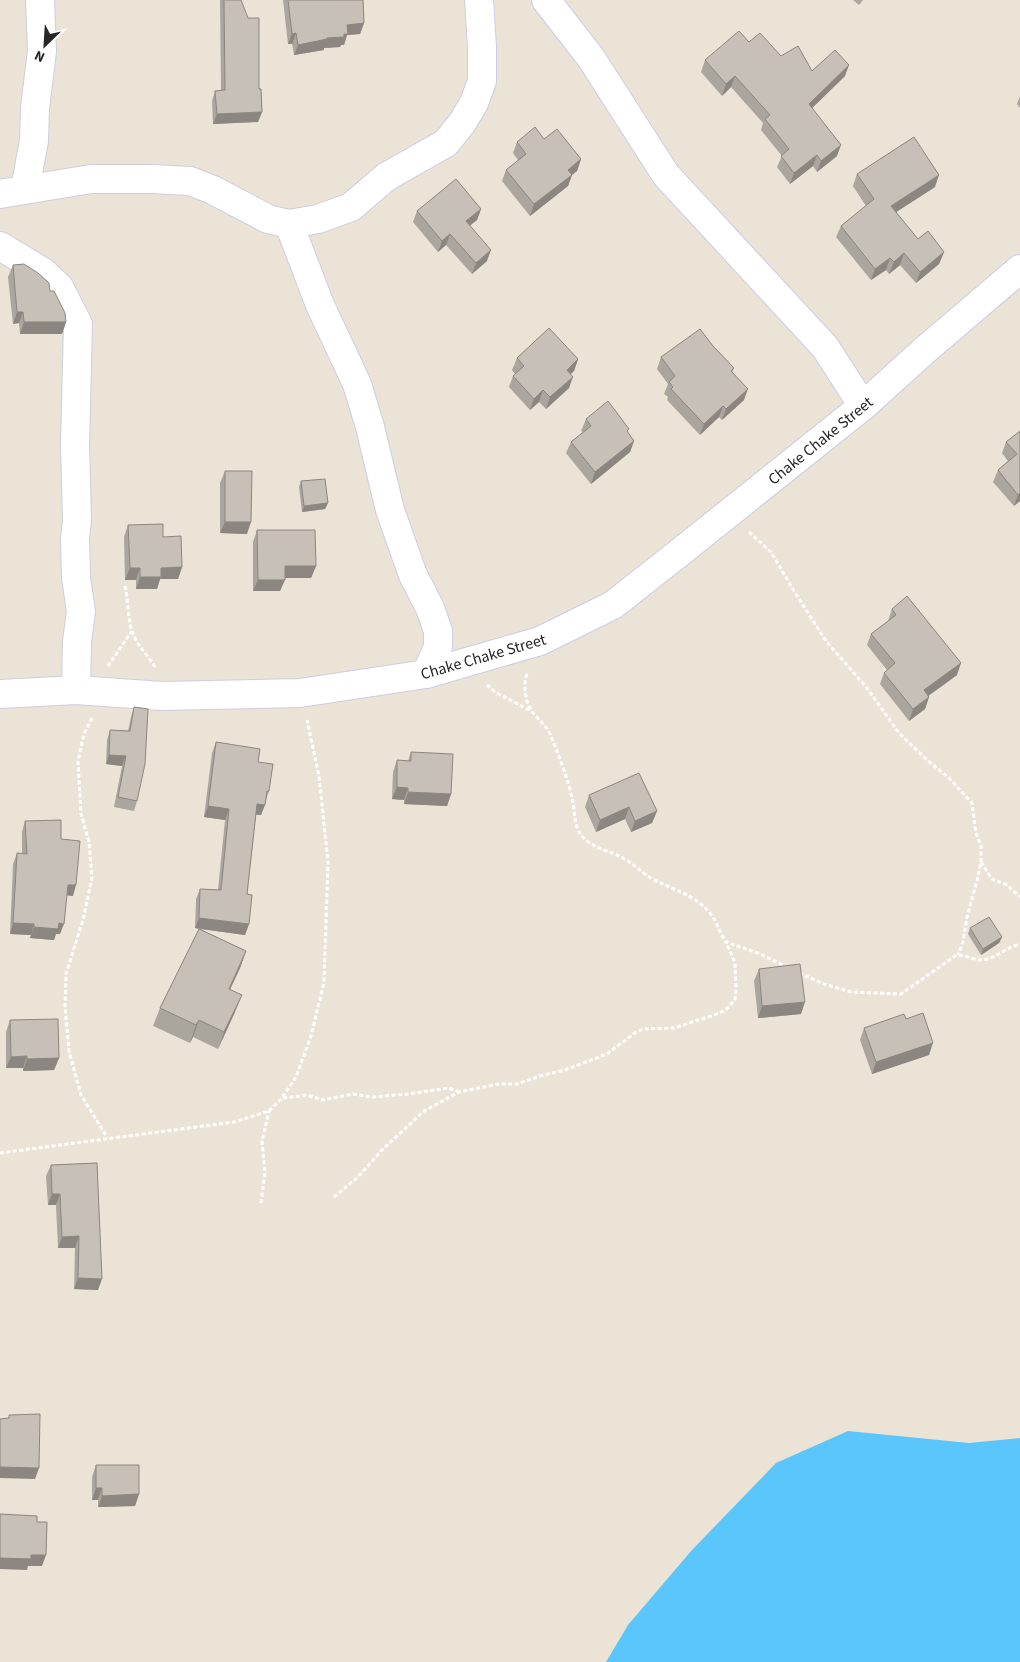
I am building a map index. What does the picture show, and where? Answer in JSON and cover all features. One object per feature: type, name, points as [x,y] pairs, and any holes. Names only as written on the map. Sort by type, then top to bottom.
[{"type":"street","points":[[12,192],[34,141],[35,108],[42,51],[40,0]]},
{"type":"street","points":[[12,192],[92,179],[190,181],[213,190],[268,219],[289,224],[318,219],[351,207],[386,177],[446,142],[462,123],[474,103],[482,81],[479,0]]},
{"type":"street","points":[[546,0],[591,58],[666,175],[825,347],[863,406]]},
{"type":"street","points":[[289,224],[324,313],[357,384],[370,427],[390,510],[413,575],[430,608],[438,631],[438,647],[426,674]]},
{"type":"street","points":[[0,246],[43,272],[59,287],[78,324],[75,445],[77,520],[75,539],[76,578],[81,611],[77,642],[91,691]]},
{"type":"street","name":"Chake Chake Street","points":[[0,694],[91,691],[162,696],[300,693],[426,674],[540,641],[613,605],[863,406],[1020,269]]},
{"type":"path","points":[[730,513],[771,552],[826,641],[867,688],[899,733],[948,777],[972,803],[976,833],[980,846],[981,861],[978,877],[967,916],[963,942],[958,955],[922,978],[910,989],[900,994],[852,992],[824,984],[797,972]]},
{"type":"path","points":[[126,586],[134,638],[152,661],[157,672],[162,696]]},
{"type":"path","points":[[106,1137],[81,1095],[69,1051],[65,1007],[66,974],[84,920],[92,878],[89,842],[81,814],[78,761],[91,691],[132,631]]},
{"type":"path","points":[[532,711],[525,692],[526,677],[540,641]]},
{"type":"path","points":[[334,1198],[358,1177],[382,1150],[424,1111],[459,1092],[498,1084],[517,1084],[565,1070],[607,1054],[636,1032],[643,1029],[674,1028],[720,1013],[735,1000],[734,964],[715,920],[699,903],[682,891],[646,875],[624,858],[598,849],[580,833],[574,819],[573,803],[568,784],[549,733],[542,721],[532,711],[495,692],[465,663]]},
{"type":"path","points":[[0,1153],[106,1137],[234,1122],[269,1111],[282,1098],[296,1077],[311,1036],[324,982],[328,862],[319,776],[300,693]]},
{"type":"path","points":[[981,861],[992,879],[1007,885],[1020,897]]},
{"type":"path","points":[[726,942],[789,968]]},
{"type":"path","points":[[958,955],[984,960],[1020,944]]},
{"type":"path","points":[[282,1098],[292,1095],[307,1095],[323,1100],[354,1094],[373,1097],[449,1088],[459,1092]]},
{"type":"path","points":[[261,1203],[265,1181],[262,1141],[269,1111]]},
{"type":"water","points":[[848,1431],[969,1443],[1020,1438],[1020,1662],[606,1662],[628,1625],[692,1550],[776,1463]]},
{"type":"building","points":[[224,0],[241,0],[248,18],[259,18],[259,89],[261,89],[262,112],[217,114],[215,91],[225,90]]},
{"type":"building","points":[[288,0],[363,0],[364,23],[347,25],[348,34],[344,34],[344,37],[327,38],[298,45],[296,33],[292,34]]},
{"type":"building","points":[[739,31],[749,42],[760,33],[781,56],[798,46],[812,71],[835,50],[849,65],[809,104],[841,145],[821,161],[817,155],[794,173],[781,156],[789,149],[765,119],[770,115],[735,76],[726,84],[705,60]]},
{"type":"building","points":[[535,127],[544,139],[557,129],[581,159],[568,170],[572,175],[534,204],[506,170],[526,154],[517,142]]},
{"type":"building","points":[[914,137],[939,175],[891,206],[918,239],[928,231],[944,252],[920,272],[904,253],[894,262],[890,258],[875,269],[841,226],[874,199],[857,174]]},
{"type":"building","points":[[456,179],[481,209],[466,221],[491,250],[476,263],[450,234],[442,241],[417,211]]},
{"type":"building","points":[[24,264],[49,283],[50,291],[54,291],[65,313],[66,322],[24,322],[23,312],[17,312],[13,265]]},
{"type":"building","points":[[549,328],[578,359],[567,370],[573,377],[550,397],[543,390],[534,399],[513,376],[524,366],[517,358]]},
{"type":"building","points":[[700,329],[734,368],[731,371],[748,389],[726,409],[723,406],[704,424],[671,389],[673,387],[669,382],[675,376],[661,357]]},
{"type":"building","points":[[608,401],[629,429],[627,431],[634,441],[595,472],[571,442],[591,426],[586,419]]},
{"type":"building","points":[[1020,431],[1020,493],[1018,495],[998,470],[1017,454],[1006,442]]},
{"type":"building","points":[[225,471],[252,471],[251,522],[225,522]]},
{"type":"building","points":[[325,479],[328,503],[304,506],[301,481]]},
{"type":"building","points":[[163,524],[163,537],[181,536],[182,567],[161,568],[161,577],[140,577],[140,568],[130,568],[128,525]]},
{"type":"building","points":[[257,530],[315,530],[316,566],[285,566],[285,580],[258,580]]},
{"type":"building","points":[[907,596],[961,663],[924,690],[929,697],[913,709],[884,673],[895,663],[871,634],[896,615],[892,609]]},
{"type":"building","points":[[134,707],[148,709],[145,764],[137,801],[118,797],[126,756],[109,755],[110,730],[130,731]]},
{"type":"building","points":[[216,742],[260,749],[258,762],[273,764],[265,805],[257,804],[247,894],[252,895],[249,924],[199,918],[200,889],[221,890],[229,809],[208,806]]},
{"type":"building","points":[[411,752],[453,754],[451,794],[408,792],[408,788],[397,787],[397,760],[411,761]]},
{"type":"building","points":[[639,773],[657,811],[635,821],[629,807],[600,820],[589,795]]},
{"type":"building","points":[[61,820],[61,839],[80,841],[76,885],[68,885],[64,924],[59,923],[58,929],[34,927],[34,924],[13,923],[17,853],[27,854],[25,821]]},
{"type":"building","points":[[989,917],[1002,937],[983,949],[970,928]]},
{"type":"building","points":[[199,929],[246,951],[229,989],[242,995],[224,1032],[199,1020],[196,1025],[160,1008]]},
{"type":"building","points":[[800,964],[805,1002],[762,1006],[759,969]]},
{"type":"building","points":[[923,1013],[933,1043],[876,1062],[864,1028],[904,1014],[906,1019]]},
{"type":"building","points":[[58,1019],[59,1058],[27,1059],[27,1056],[11,1057],[10,1020]]},
{"type":"building","points":[[97,1163],[102,1279],[78,1278],[79,1236],[62,1237],[60,1194],[52,1194],[51,1165]]},
{"type":"building","points":[[40,1414],[39,1468],[0,1467],[0,1419],[9,1418],[9,1415]]},
{"type":"building","points":[[96,1465],[139,1465],[139,1494],[102,1496],[102,1488],[96,1488]]},
{"type":"building","points":[[0,1514],[37,1516],[37,1522],[47,1522],[46,1555],[31,1555],[31,1559],[0,1558]]}]
